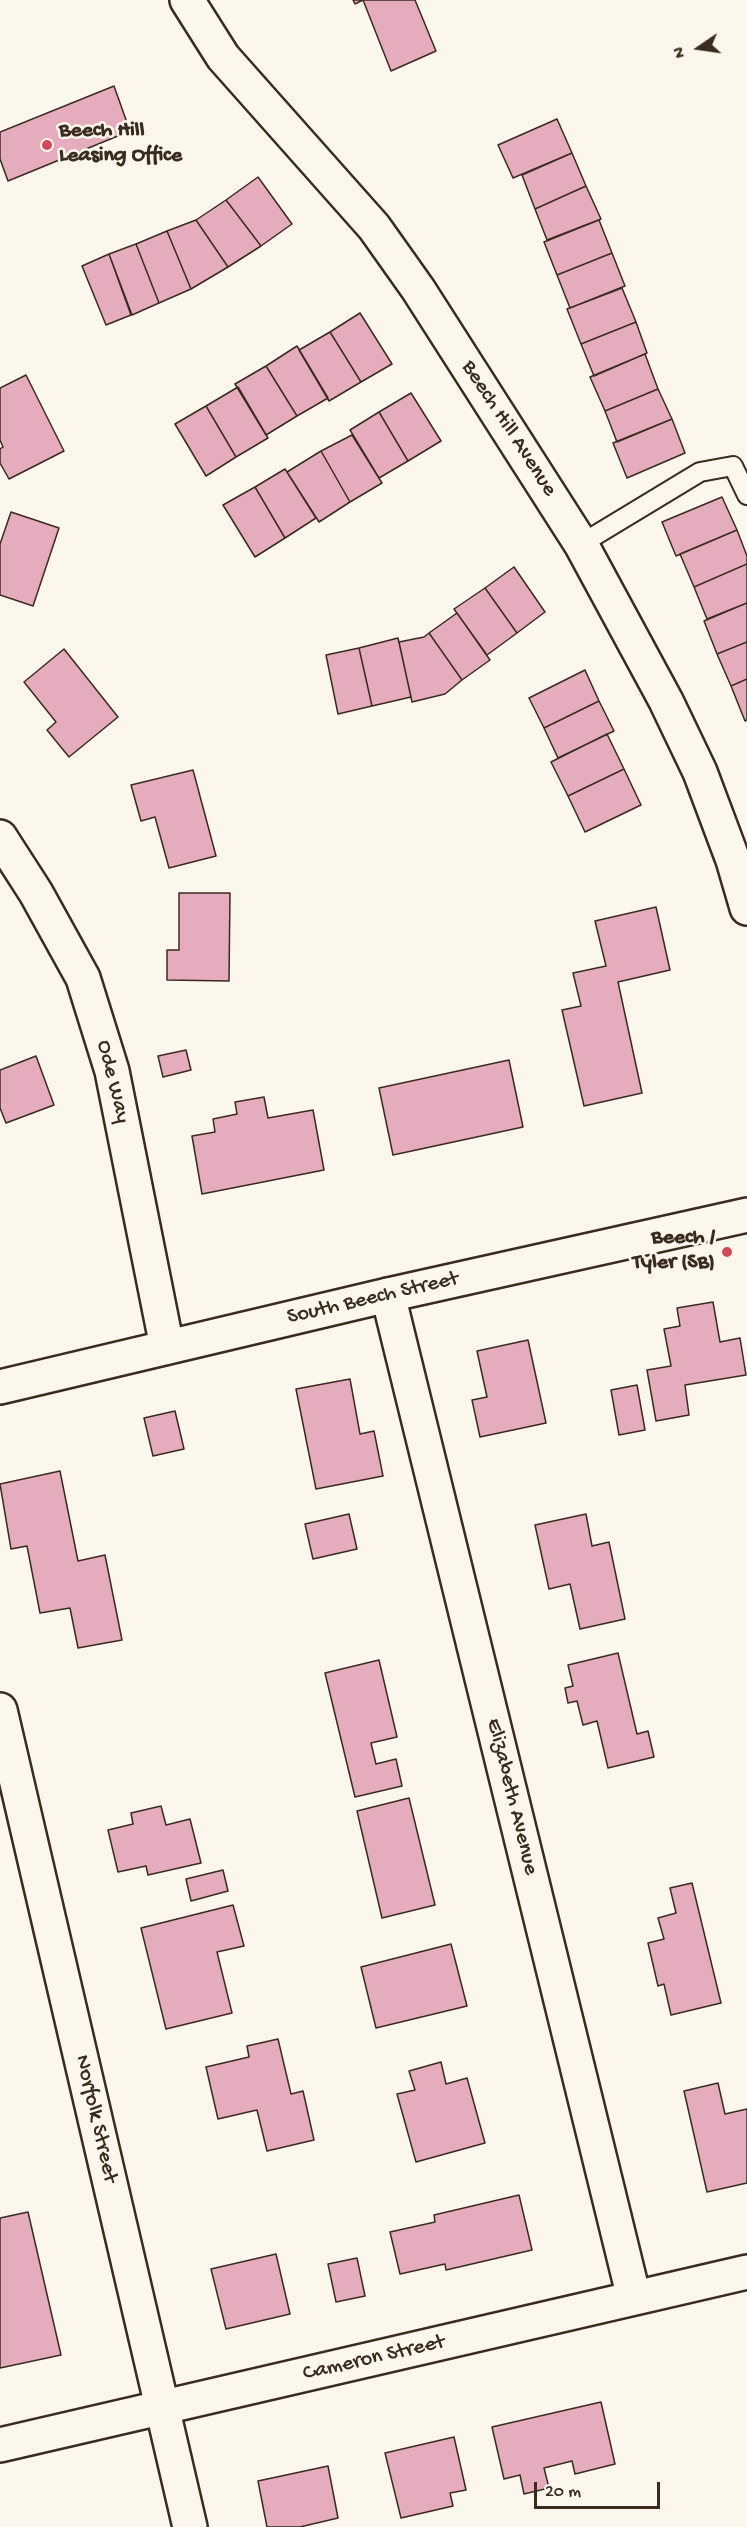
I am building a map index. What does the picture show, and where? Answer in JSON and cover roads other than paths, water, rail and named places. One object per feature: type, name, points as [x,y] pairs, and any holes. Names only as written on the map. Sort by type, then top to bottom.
[{"type":"street","name":"Beech Hill Avenue","points":[[188,0],[223,57],[381,236],[418,289],[581,544],[666,701],[700,772],[733,860],[747,908]]},
{"type":"street","name":"Ode Way","points":[[0,837],[36,893],[83,978],[111,1071],[167,1347]]},
{"type":"street","name":"South Beech Street","points":[[0,1387],[388,1295],[747,1215]]},
{"type":"street","name":"Elizabeth Avenue","points":[[388,1295],[634,2298]]},
{"type":"street","name":"Norfolk Street","points":[[0,1710],[190,2527]]},
{"type":"street","name":"Cameron Street","points":[[0,2445],[747,2272]]},
{"type":"lane","points":[[581,544],[700,472],[733,466],[747,495]]},
{"type":"place","name":"Beech Hill Leasing Office","points":[[47,145]]},
{"type":"place","name":"Beech / Tyler (SB)","points":[[727,1252]]}]
